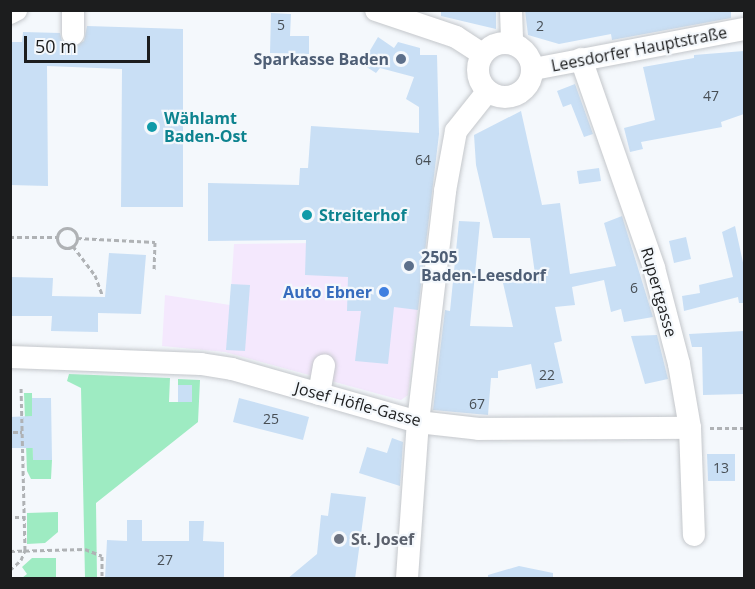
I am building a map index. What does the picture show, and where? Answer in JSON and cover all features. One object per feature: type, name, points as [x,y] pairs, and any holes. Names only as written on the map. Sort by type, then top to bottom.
[{"type":"street","points":[[10,13],[16,10]]},
{"type":"street","points":[[73,34],[74,10]]},
{"type":"street","points":[[376,10],[410,15],[456,37],[482,54]]},
{"type":"street","points":[[407,579],[418,422],[445,191],[456,131],[487,92],[477,69],[482,54],[494,44],[512,42],[511,10]]},
{"type":"street","name":"Leesdorfer Hauptstraße","points":[[534,69],[744,29]]},
{"type":"street","name":"Leesdorfer Hauptstraße","points":[[487,92],[503,98],[522,92],[534,69],[528,53],[512,42]]},
{"type":"street","name":"Rupertgasse","points":[[580,59],[654,268],[679,364],[690,428],[694,535]]},
{"type":"street","name":"Josef Höfle-Gasse","points":[[10,357],[201,364],[418,422],[479,429],[690,428]]},
{"type":"street","points":[[319,394],[324,365]]},
{"type":"path","points":[[10,237],[57,237],[66,227],[75,231],[77,238],[73,246]]},
{"type":"path","points":[[57,237],[63,247],[73,246]]},
{"type":"path","points":[[77,238],[155,242],[154,271]]},
{"type":"path","points":[[73,246],[95,275],[102,294]]},
{"type":"path","points":[[10,570],[21,560],[25,550],[21,386]]},
{"type":"path","points":[[690,428],[744,428]]},
{"type":"path","points":[[13,432],[22,432]]},
{"type":"path","points":[[15,518],[24,517]]},
{"type":"path","points":[[10,551],[85,549],[102,556],[102,579]]},
{"type":"shaded area","points":[[400,242],[425,244],[408,395],[401,400],[225,352],[162,346],[165,295],[230,305],[234,244]]},
{"type":"green space","points":[[69,374],[170,378],[169,402],[191,402],[192,385],[178,385],[178,379],[200,380],[198,422],[96,503],[97,578],[85,578],[81,388],[67,381]]},
{"type":"green space","points":[[24,393],[32,393],[33,460],[52,460],[51,479],[31,479],[27,471]]},
{"type":"green space","points":[[58,512],[58,532],[45,543],[27,544],[27,513]]},
{"type":"green space","points":[[32,558],[56,558],[56,578],[22,578],[27,574],[22,567]]},
{"type":"building","points":[[441,10],[496,10],[496,29],[441,16]]},
{"type":"building","points":[[525,10],[731,10],[731,18],[612,40],[611,34],[559,44],[528,35]]},
{"type":"building","points":[[271,13],[291,14],[290,36],[309,36],[309,54],[270,53]]},
{"type":"building","name":"Wählamt Baden-Ost","points":[[87,26],[183,29],[183,207],[121,207],[122,69],[47,66],[48,186],[10,185],[10,42],[22,42],[23,32],[60,33],[62,41],[74,47],[84,41]]},
{"type":"building","points":[[378,37],[394,48],[398,42],[420,48],[420,55],[437,55],[439,134],[418,310],[394,307],[388,364],[355,361],[361,311],[347,311],[348,277],[305,275],[306,240],[208,241],[208,183],[299,185],[300,168],[308,168],[311,126],[419,133],[419,107],[406,99],[414,77],[380,68],[376,73],[362,64]]},
{"type":"building","points":[[744,51],[744,114],[721,122],[722,127],[641,142],[643,149],[630,152],[624,128],[655,120],[643,67],[694,58],[694,55]]},
{"type":"building","points":[[575,84],[593,134],[584,137],[571,104],[563,107],[557,91]]},
{"type":"building","points":[[521,111],[542,205],[560,203],[570,274],[616,266],[604,223],[622,216],[653,317],[624,322],[621,309],[611,312],[604,280],[572,287],[575,305],[555,307],[562,341],[554,343],[563,383],[536,389],[531,364],[498,371],[498,378],[491,378],[488,415],[433,410],[445,310],[450,311],[459,221],[480,222],[470,326],[513,327],[503,283],[536,281],[530,238],[493,238],[476,165],[474,135]]},
{"type":"building","points":[[599,168],[601,181],[579,184],[577,171]]},
{"type":"building","points":[[735,226],[744,267],[744,303],[739,303],[738,297],[684,311],[682,296],[700,293],[699,285],[733,277],[722,232]]},
{"type":"building","points":[[686,237],[691,259],[674,263],[669,241]]},
{"type":"building","points":[[109,253],[146,255],[141,314],[98,313],[98,332],[51,331],[52,316],[10,316],[10,277],[53,278],[52,296],[105,297]]},
{"type":"building","points":[[231,284],[250,285],[245,351],[226,350]]},
{"type":"building","points":[[744,331],[744,394],[703,395],[702,347],[692,347],[689,334]]},
{"type":"building","points":[[657,335],[668,379],[645,384],[631,336]]},
{"type":"building","points":[[178,385],[192,385],[192,402],[178,402]]},
{"type":"building","points":[[32,398],[51,398],[52,460],[33,460],[33,448],[10,448],[10,417],[32,416]]},
{"type":"building","points":[[239,398],[309,417],[303,440],[233,422]]},
{"type":"building","points":[[392,438],[403,442],[400,486],[359,473],[367,447],[387,453]]},
{"type":"building","points":[[707,454],[735,454],[735,481],[708,481]]},
{"type":"building","name":"St. Josef","points":[[331,493],[366,497],[355,579],[287,579],[317,554],[321,515],[328,516]]},
{"type":"building","points":[[127,520],[142,520],[142,541],[189,541],[189,521],[204,521],[203,541],[224,542],[224,579],[105,579],[107,540],[127,541]]},
{"type":"building","points":[[519,566],[553,573],[553,579],[488,579],[488,575]]},
{"type":"place","name":"Sparkasse Baden","points":[[401,59]]},
{"type":"place","name":"Wählamt Baden-Ost","points":[[152,127]]},
{"type":"place","name":"Streiterhof","points":[[307,215]]},
{"type":"place","name":"2505 Baden-Leesdorf","points":[[409,266]]},
{"type":"place","name":"Auto Ebner","points":[[384,292]]},
{"type":"place","name":"St. Josef","points":[[339,539]]}]
